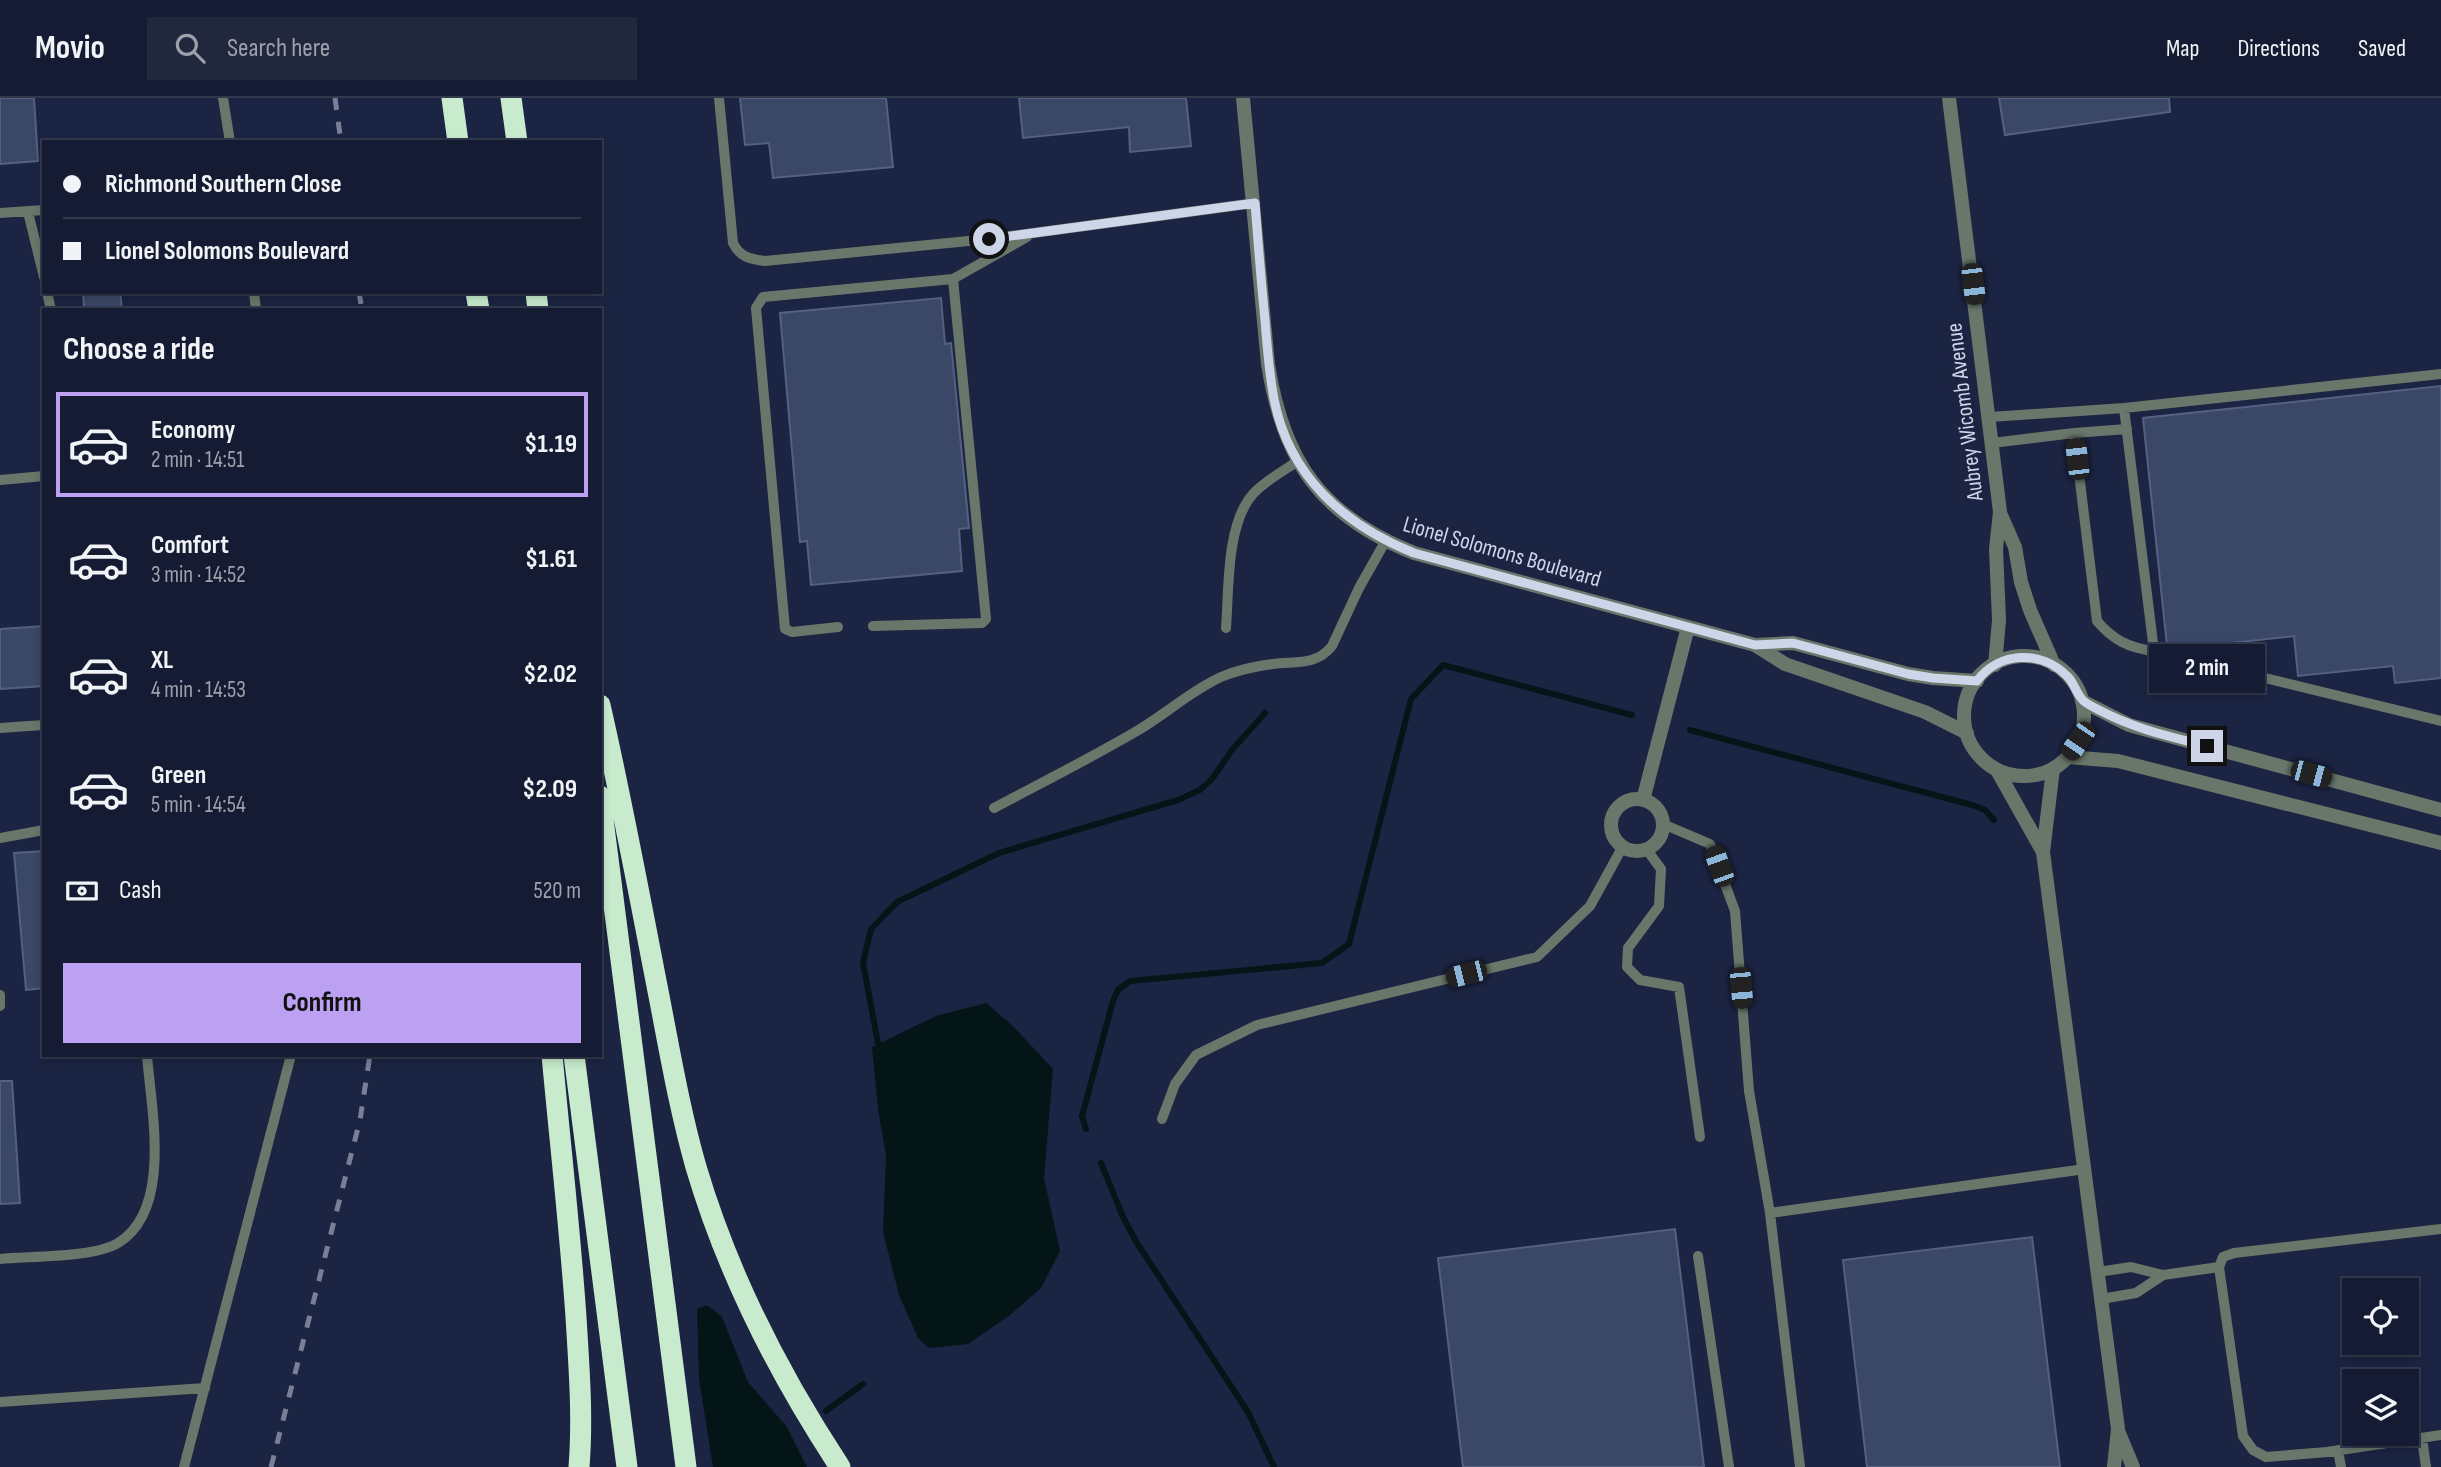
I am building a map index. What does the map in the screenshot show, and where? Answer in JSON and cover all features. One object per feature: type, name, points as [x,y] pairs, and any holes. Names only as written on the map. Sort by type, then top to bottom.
[{"type":"highway","points":[[452,98],[458,140]]},
{"type":"highway","points":[[511,98],[517,140]]},
{"type":"highway","points":[[602,715],[670,1053],[697,1168],[729,1262],[752,1314],[802,1410],[840,1467]]},
{"type":"highway","points":[[602,812],[686,1467]]},
{"type":"highway","points":[[552,1057],[579,1363],[579,1467]]},
{"type":"highway","points":[[574,1057],[627,1467]]},
{"type":"street","name":"Lionel Solomons Boulevard","points":[[1243,98],[1255,203],[1268,364],[1274,401],[1284,432],[1298,461],[1318,489],[1345,516],[1385,542],[1414,553],[1755,645],[1785,664],[1925,712],[1967,733]]},
{"type":"street","name":"Aubrey Wicomb Avenue","points":[[1949,98],[2000,512],[1996,549],[2000,620],[1995,665]]},
{"type":"street","name":"Aubrey Wicomb Avenue","points":[[2000,512],[2015,547],[2021,582],[2030,610],[2054,665]]},
{"type":"street","points":[[1643,800],[1688,627]]},
{"type":"street","name":"Lionel Solomons Boulevard","points":[[1755,645],[1793,643],[1908,674],[1977,681]]},
{"type":"street","points":[[2020,656],[2041,659],[2054,665],[2074,682],[2082,701],[2084,722],[2078,741],[2068,757],[2053,769],[2035,775],[2016,776],[1997,770],[1982,760],[1971,744],[1967,733],[1965,707],[1971,689],[1983,673],[1995,665],[2020,656]]},
{"type":"street","points":[[2082,701],[2129,725],[2441,810]]},
{"type":"street","points":[[2068,757],[2118,761],[2441,843]]},
{"type":"street","points":[[2053,769],[2043,852],[2118,1429],[2114,1467]]},
{"type":"street","points":[[1997,770],[2043,852]]},
{"type":"street","points":[[1643,800],[1658,809],[1663,824],[1659,840],[1647,850],[1638,852],[1622,848],[1616,842],[1610,827],[1615,811],[1627,801],[1643,800]]},
{"type":"street","points":[[2118,1429],[2133,1467]]},
{"type":"lane","points":[[223,98],[230,140]]},
{"type":"lane","points":[[719,98],[733,243],[742,256],[765,261],[989,239],[1255,203]]},
{"type":"lane","points":[[0,213],[42,210]]},
{"type":"lane","points":[[28,212],[42,269]]},
{"type":"lane","points":[[838,627],[792,632],[785,629],[756,308],[763,298],[953,279],[1033,233]]},
{"type":"lane","points":[[873,626],[982,623],[986,619],[953,279]]},
{"type":"lane","points":[[1990,417],[2124,408],[2441,374]]},
{"type":"lane","points":[[2124,408],[2154,652]]},
{"type":"lane","points":[[1992,443],[2127,429]]},
{"type":"lane","points":[[2074,433],[2097,621],[2107,633],[2135,648],[2441,721]]},
{"type":"lane","points":[[1226,628],[1230,565],[1236,531],[1244,509],[1252,495],[1262,486],[1298,461]]},
{"type":"lane","points":[[0,480],[42,476]]},
{"type":"lane","points":[[994,808],[1138,731],[1192,692],[1223,677],[1254,667],[1318,659],[1332,646],[1359,588],[1385,542]]},
{"type":"lane","points":[[0,728],[42,725]]},
{"type":"lane","points":[[1663,824],[1710,844],[1735,911],[1749,1091],[1770,1213],[1800,1467]]},
{"type":"lane","points":[[0,838],[42,830]]},
{"type":"lane","points":[[1161,1119],[1175,1084],[1196,1055],[1257,1025],[1537,957],[1590,906],[1622,848]]},
{"type":"lane","points":[[1647,850],[1661,869],[1659,906],[1628,948],[1627,967],[1640,980],[1679,987],[1700,1137]]},
{"type":"lane","points":[[0,995],[0,1006]]},
{"type":"lane","points":[[0,1259],[86,1252],[116,1244],[137,1227],[152,1189],[155,1162],[147,1057]]},
{"type":"lane","points":[[184,1467],[290,1057]]},
{"type":"lane","points":[[1770,1213],[2085,1169]]},
{"type":"lane","points":[[2441,1229],[2234,1252],[2223,1257],[2219,1267],[2243,1436],[2253,1450],[2266,1457],[2441,1436]]},
{"type":"lane","points":[[1698,1256],[1729,1467]]},
{"type":"lane","points":[[2098,1272],[2131,1267],[2162,1275],[2219,1267]]},
{"type":"lane","points":[[2101,1299],[2136,1293],[2162,1275]]},
{"type":"lane","points":[[0,1402],[205,1388]]},
{"type":"lane","points":[[2421,1438],[2426,1467]]},
{"type":"lane","points":[[2338,1450],[2341,1467]]},
{"type":"shaded area","points":[[986,1003],[1011,1024],[1053,1069],[1044,1178],[1060,1251],[1041,1288],[1010,1315],[968,1344],[929,1348],[918,1338],[899,1295],[883,1232],[886,1156],[872,1047],[936,1016]]},
{"type":"shaded area","points":[[707,1305],[722,1317],[748,1382],[787,1427],[807,1467],[713,1467],[699,1379],[697,1309]]},
{"type":"building","points":[[0,98],[34,98],[38,161],[0,164]]},
{"type":"building","points":[[740,98],[886,98],[893,167],[773,178],[769,143],[745,145]]},
{"type":"building","points":[[1019,98],[1186,98],[1191,146],[1130,152],[1129,127],[1023,138]]},
{"type":"building","points":[[1999,98],[2169,98],[2170,112],[2005,135]]},
{"type":"building","points":[[83,294],[120,294],[122,308],[84,308]]},
{"type":"building","points":[[941,298],[945,344],[951,343],[969,528],[959,529],[962,571],[811,585],[807,541],[800,542],[780,313]]},
{"type":"building","points":[[2441,386],[2441,678],[2395,683],[2393,666],[2298,676],[2294,636],[2177,649],[2167,646],[2143,418]]},
{"type":"building","points":[[42,626],[42,686],[0,689],[0,629]]},
{"type":"building","points":[[42,851],[42,988],[26,990],[14,853]]},
{"type":"building","points":[[0,1081],[12,1081],[20,1203],[0,1204]]},
{"type":"building","points":[[1675,1229],[1704,1467],[1463,1467],[1438,1258]]},
{"type":"building","points":[[2032,1237],[2060,1467],[1867,1467],[1843,1260]]},
{"type":"waterway","points":[[1086,1129],[1082,1116],[1113,1001],[1118,990],[1130,981],[1322,963],[1349,944],[1411,699],[1443,665],[1632,715]]},
{"type":"waterway","points":[[878,1043],[863,963],[871,929],[897,902],[999,853],[1178,800],[1200,790],[1265,713]]},
{"type":"waterway","points":[[1690,730],[1972,805],[1985,810],[1994,820]]},
{"type":"waterway","points":[[1101,1163],[1137,1243],[1248,1412],[1274,1467]]},
{"type":"waterway","points":[[826,1411],[863,1384]]},
{"type":"railway","points":[[335,98],[341,140]]},
{"type":"railway","points":[[359,294],[362,308]]},
{"type":"railway","points":[[271,1467],[360,1120],[370,1057]]},
{"type":"route","points":[[989,239],[1255,203],[1268,364],[1274,401],[1284,432],[1310,480],[1326,498],[1345,516],[1385,542],[1414,553],[1755,645],[1793,643],[1908,674],[1977,681],[1983,673],[2000,662],[2020,656],[2041,659],[2054,665],[2074,682],[2082,701],[2129,725],[2207,746]]}]
